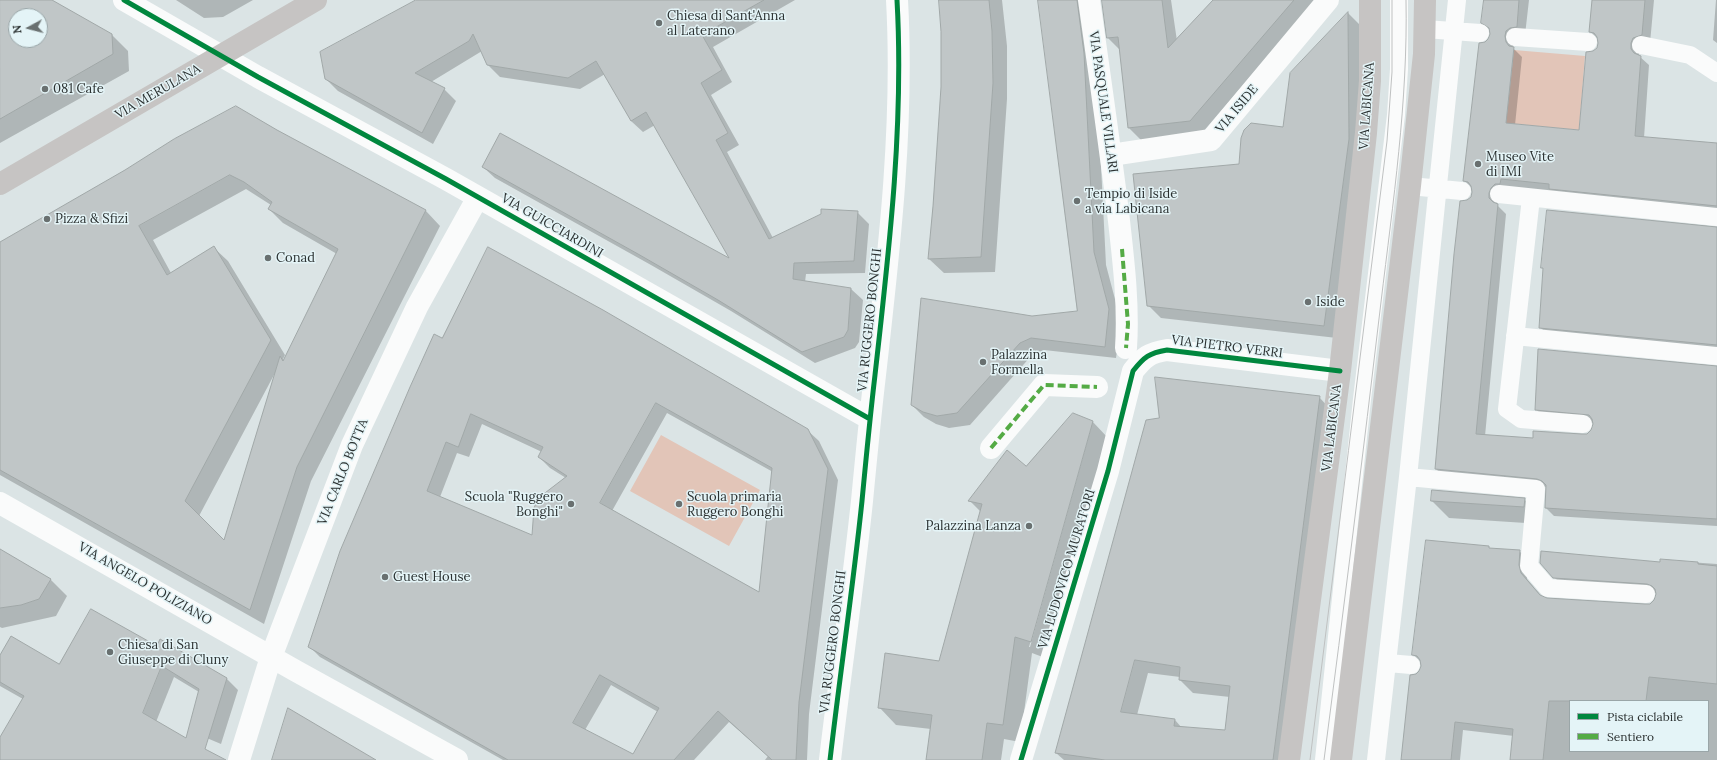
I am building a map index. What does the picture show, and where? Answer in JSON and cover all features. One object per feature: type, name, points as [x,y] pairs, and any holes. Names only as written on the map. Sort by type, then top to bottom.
[{"type":"main road","name":"VIA MERULANA","points":[[0,184],[316,0]]},
{"type":"main road","name":"VIA LABICANA","points":[[1289,760],[1340,371],[1366,133],[1370,81],[1370,0]]},
{"type":"main road","points":[[1341,760],[1419,106],[1425,29],[1425,0]]},
{"type":"street","name":"VIA GUICCIARDINI","points":[[124,0],[221,56],[478,197],[870,419]]},
{"type":"street","name":"VIA RUGGERO BONGHI","points":[[830,760],[862,501],[888,256],[895,172],[898,49],[897,0]]},
{"type":"street","name":"VIA PASQUALE VILLARI","points":[[1089,0],[1111,155],[1122,249],[1128,324],[1126,348]]},
{"type":"street","name":"VIA ISIDE","points":[[1111,155],[1211,140],[1328,0]]},
{"type":"street","name":"VIA CARLO BOTTA","points":[[238,760],[271,657],[352,445],[417,307],[478,197]]},
{"type":"street","name":"VIA PIETRO VERRI","points":[[1129,384],[1133,371],[1142,359],[1154,352],[1166,350],[1340,371]]},
{"type":"street","name":"VIA LUDOVICO MURATORI","points":[[1021,760],[1108,471],[1129,384]]},
{"type":"street","points":[[991,448],[1044,386],[1097,387]]},
{"type":"street","name":"VIA ANGELO POLIZIANO","points":[[0,503],[271,657],[457,760]]},
{"type":"lane","name":"VIA LABICANA","points":[[1324,760],[1361,407],[1396,115],[1400,69],[1399,0]]},
{"type":"lane","points":[[1376,760],[1408,477],[1455,32],[1457,0]]},
{"type":"lane","points":[[1425,29],[1480,33]]},
{"type":"lane","points":[[1516,36],[1588,42]]},
{"type":"lane","points":[[1641,45],[1690,55],[1717,73]]},
{"type":"lane","points":[[1410,186],[1438,190],[1462,191]]},
{"type":"lane","points":[[1499,194],[1717,217]]},
{"type":"lane","points":[[1531,198],[1507,409],[1521,419],[1583,424]]},
{"type":"lane","points":[[1515,336],[1717,356]]},
{"type":"lane","points":[[1408,477],[1536,488],[1529,566],[1548,588],[1646,594]]},
{"type":"lane","points":[[1388,664],[1411,665]]},
{"type":"shaded area","points":[[1514,50],[1585,56],[1579,130],[1506,123]]},
{"type":"shaded area","points":[[661,435],[760,490],[729,546],[630,491]]},
{"type":"building","points":[[0,0],[52,0],[112,34],[113,54],[0,119]]},
{"type":"building","points":[[416,0],[764,0],[702,35],[722,70],[701,83],[728,133],[716,140],[769,239],[821,214],[821,209],[858,211],[854,261],[794,263],[793,279],[851,288],[848,330],[844,337],[802,352],[718,300],[482,167],[500,133],[729,258],[646,112],[631,121],[596,61],[568,78],[487,65],[473,34],[469,41],[415,73],[445,88],[422,133],[325,79],[320,52]]},
{"type":"building","points":[[939,0],[989,0],[992,31],[993,83],[981,257],[928,259],[941,87],[941,32]]},
{"type":"building","points":[[1038,0],[1077,0],[1084,53],[1094,252],[1109,309],[1105,347],[1031,338],[1020,343],[957,413],[937,416],[923,412],[911,405],[921,298],[1032,316],[1077,311]]},
{"type":"building","points":[[1102,0],[1162,0],[1168,48],[1213,0],[1294,0],[1190,121],[1128,128],[1118,37],[1107,38]]},
{"type":"building","points":[[1484,0],[1519,0],[1517,27],[1510,28],[1506,31],[1505,36],[1506,42],[1509,46],[1514,47],[1506,123],[1579,130],[1586,52],[1593,51],[1597,48],[1598,43],[1597,37],[1594,33],[1589,32],[1592,0],[1645,0],[1642,35],[1633,38],[1631,43],[1631,49],[1634,53],[1641,56],[1635,136],[1717,143],[1717,206],[1549,189],[1549,184],[1501,179],[1500,184],[1495,184],[1489,193],[1489,198],[1498,204],[1476,434],[1533,438],[1533,431],[1587,434],[1591,430],[1593,424],[1589,415],[1535,410],[1538,349],[1717,366],[1717,519],[1545,508],[1546,485],[1537,479],[1435,469],[1460,201],[1467,200],[1471,197],[1472,192],[1471,186],[1468,182],[1463,181],[1479,43],[1485,42],[1490,34],[1489,28],[1481,23]]},
{"type":"building","points":[[1348,12],[1349,139],[1324,326],[1147,306],[1133,174],[1239,164],[1241,138],[1244,130],[1251,123],[1283,127],[1290,73]]},
{"type":"building","points":[[236,106],[277,130],[426,210],[297,467],[250,610],[0,470],[0,242],[125,170],[174,139]],"holes":[[[230,175],[244,182],[272,202],[268,209],[338,249],[283,361],[280,356],[224,540],[185,501],[271,340],[214,246],[167,275],[139,226]]]},
{"type":"building","points":[[1547,210],[1717,227],[1717,345],[1539,328],[1543,268],[1541,268]]},
{"type":"building","points":[[488,247],[603,310],[808,429],[828,469],[799,702],[796,760],[772,760],[718,711],[674,760],[508,760],[308,647],[340,551],[410,387],[434,334],[442,338]],"holes":[[[656,403],[772,468],[759,592],[600,503]],[[471,414],[543,447],[538,457],[567,476],[541,496],[537,501],[534,508],[532,535],[427,491],[446,442],[458,447]],[[600,675],[659,708],[633,754],[573,723]]]},
{"type":"building","points":[[1155,377],[1320,396],[1273,760],[1105,760],[1055,753],[1146,420],[1159,418]],"holes":[[[1135,660],[1180,667],[1179,680],[1230,686],[1225,730],[1174,726],[1175,719],[1121,712]]]},
{"type":"building","points":[[1073,413],[1093,421],[1031,642],[1015,637],[1003,725],[987,723],[982,760],[926,760],[932,715],[878,708],[885,653],[939,661],[982,504],[968,501],[1007,450],[1026,466]]},
{"type":"building","points":[[1432,490],[1525,498],[1524,507],[1431,501]]},
{"type":"building","points":[[1426,540],[1489,546],[1489,548],[1520,550],[1519,565],[1521,573],[1540,595],[1547,598],[1650,604],[1654,600],[1656,594],[1655,589],[1647,584],[1553,578],[1540,563],[1541,551],[1660,562],[1660,559],[1698,562],[1698,564],[1717,566],[1717,684],[1649,677],[1646,700],[1549,701],[1543,760],[1510,760],[1513,729],[1455,722],[1451,760],[1401,760],[1410,675],[1416,674],[1421,666],[1420,660],[1417,656],[1412,655]]},
{"type":"building","points":[[0,549],[51,579],[39,599],[21,605],[0,608]]},
{"type":"building","points":[[91,609],[157,646],[160,639],[227,678],[205,749],[226,760],[0,760],[0,737],[24,696],[0,682],[0,655],[11,636],[59,664]],"holes":[[[162,666],[199,689],[186,738],[143,713]]]},
{"type":"building","points":[[288,708],[376,760],[272,760]]},
{"type":"tram line","points":[[1310,760],[1387,141],[1392,72],[1392,0]]},
{"type":"tram line","points":[[1324,760],[1399,152],[1405,76],[1406,0]]},
{"type":"marked path","points":[[1122,249],[1128,324],[1126,348]]},
{"type":"marked path","points":[[991,448],[1044,385],[1097,387]]},
{"type":"cycle path","points":[[124,0],[258,77],[446,179],[870,419]]},
{"type":"cycle path","points":[[830,760],[858,533],[890,235],[897,141],[899,47],[897,0]]},
{"type":"cycle path","points":[[1021,760],[1108,471],[1133,371],[1137,366],[1147,356],[1167,350],[1340,371]]},
{"type":"place","name":"Chiesa di Sant'Anna al Laterano","points":[[659,23]]},
{"type":"place","name":"081 Cafe","points":[[45,89]]},
{"type":"place","name":"Museo Vite di IMI","points":[[1478,164]]},
{"type":"place","name":"Tempio di Iside a via Labicana","points":[[1077,201]]},
{"type":"place","name":"Pizza & Sfizi","points":[[47,219]]},
{"type":"place","name":"Conad","points":[[268,258]]},
{"type":"place","name":"Iside","points":[[1308,302]]},
{"type":"place","name":"Palazzina Formella","points":[[983,362]]},
{"type":"place","name":"Scuola \"Ruggero Bonghi\"","points":[[571,504]]},
{"type":"place","name":"Scuola primaria Ruggero Bonghi","points":[[679,504]]},
{"type":"place","name":"Palazzina Lanza","points":[[1029,526]]},
{"type":"place","name":"Guest House","points":[[385,577]]},
{"type":"place","name":"Chiesa di San Giuseppe di Cluny","points":[[110,652]]}]
